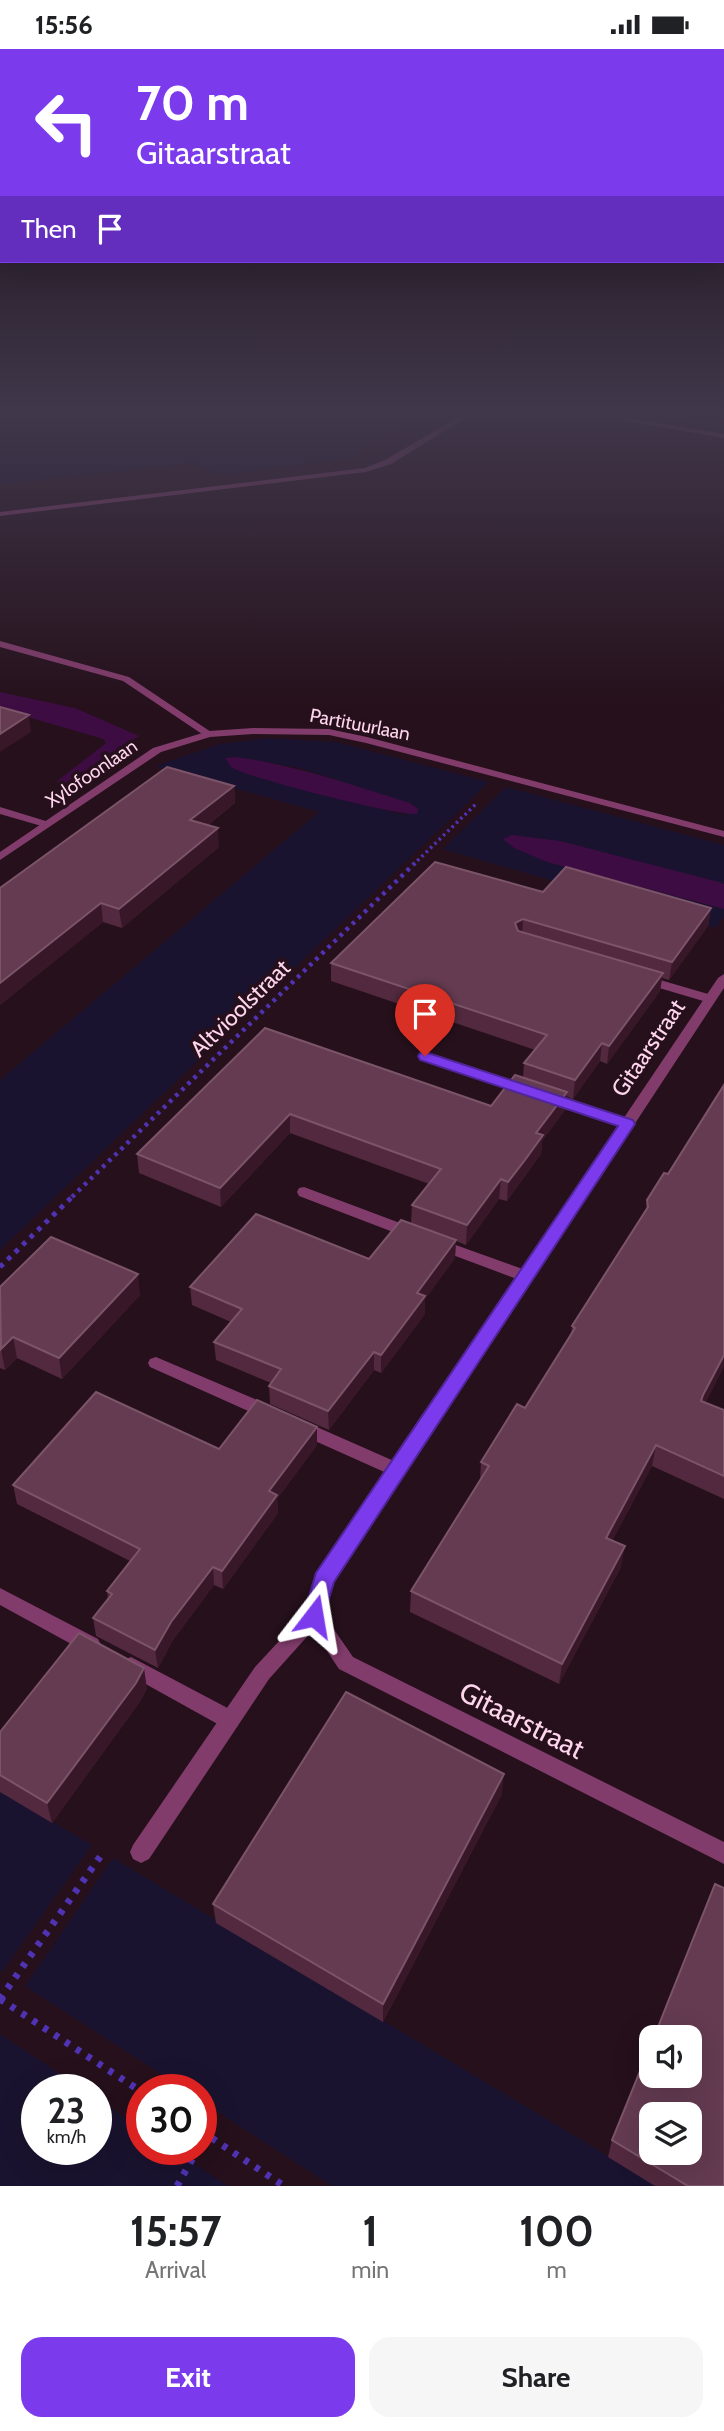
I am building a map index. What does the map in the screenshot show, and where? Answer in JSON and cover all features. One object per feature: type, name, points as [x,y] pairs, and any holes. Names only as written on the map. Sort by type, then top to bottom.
[{"type":"street","points":[[0,514],[36,510]]},
{"type":"street","points":[[0,644],[126,679],[209,734]]},
{"type":"street","name":"Partituurlaan","points":[[209,734],[290,730],[329,732],[724,834]]},
{"type":"street","name":"Xylofoonlaan","points":[[0,857],[156,750],[209,734]]},
{"type":"street","points":[[0,810],[46,824]]},
{"type":"street","name":"Gitaarstraat","points":[[634,977],[710,999]]},
{"type":"street","name":"Gitaarstraat","points":[[141,1852],[262,1673],[314,1616],[324,1580],[724,978]]},
{"type":"street","name":"Gitaarstraat","points":[[425,1056],[627,1124]]},
{"type":"street","points":[[304,1192],[525,1276]]},
{"type":"street","points":[[156,1363],[397,1470]]},
{"type":"street","points":[[0,1596],[230,1720]]},
{"type":"street","name":"Gitaarstraat","points":[[314,1616],[346,1663],[724,1853]]},
{"type":"path","name":"Altvioolstraat","points":[[0,1267],[506,777]]},
{"type":"path","points":[[126,2082],[0,1999],[101,1854],[141,1852]]},
{"type":"path","points":[[217,2142],[284,2186]]},
{"type":"path","points":[[177,2186],[189,2165]]},
{"type":"shaded area","points":[[0,692],[75,708],[139,736],[66,784],[56,782],[106,743],[103,739],[0,709]]},
{"type":"shaded area","points":[[268,738],[336,742],[489,782],[0,1250],[0,1080],[319,812],[155,766],[220,744]],"holes":[[[236,757],[299,768],[338,780],[408,816],[231,767],[226,759]]]},
{"type":"shaded area","points":[[236,757],[302,770],[367,789],[410,803],[418,809],[417,814],[355,803],[263,779],[231,767],[225,758]]},
{"type":"shaded area","points":[[506,787],[724,845],[724,884],[633,861],[689,900],[724,909],[724,916],[716,928],[443,849]]},
{"type":"shaded area","points":[[512,835],[560,841],[719,882],[724,884],[724,909],[547,862],[514,848],[503,839]]},
{"type":"shaded area","points":[[0,1791],[92,1845],[2,1972],[0,1971]]},
{"type":"shaded area","points":[[113,1858],[658,2186],[332,2186],[217,2111],[217,2074],[161,2074],[25,1986]]},
{"type":"shaded area","points":[[0,2034],[60,2074],[21,2074],[21,2165],[112,2165],[112,2109],[126,2118],[126,2165],[196,2165],[228,2186],[0,2186]]},
{"type":"building","points":[[0,707],[29,715],[0,734]]},
{"type":"building","points":[[167,767],[234,786],[190,820],[218,828],[119,909],[101,903],[0,983],[0,888]]},
{"type":"building","points":[[435,862],[543,892],[566,867],[711,908],[672,962],[523,919],[515,923],[518,931],[663,973],[609,1046],[602,1043],[575,1080],[524,1063],[547,1035],[331,963]]},
{"type":"building","points":[[265,1028],[491,1106],[515,1075],[567,1092],[536,1133],[543,1135],[525,1160],[508,1182],[501,1179],[467,1225],[412,1205],[441,1169],[290,1114],[220,1188],[137,1154]]},
{"type":"building","points":[[724,1085],[724,1355],[701,1401],[724,1410],[724,1476],[656,1445],[606,1538],[625,1546],[562,1664],[411,1591],[489,1466],[481,1462],[517,1404],[525,1408],[575,1328],[572,1326],[648,1207],[647,1200],[664,1173],[668,1174]]},
{"type":"building","points":[[256,1214],[369,1259],[401,1220],[456,1240],[417,1293],[425,1296],[381,1355],[374,1352],[328,1411],[269,1386],[281,1369],[214,1342],[242,1309],[190,1287]]},
{"type":"building","points":[[51,1237],[138,1274],[59,1358],[13,1337],[1,1349],[0,1287]]},
{"type":"building","points":[[96,1392],[219,1449],[257,1400],[317,1427],[269,1491],[277,1495],[222,1571],[213,1567],[171,1622],[155,1650],[93,1618],[112,1594],[107,1591],[140,1549],[13,1485]]},
{"type":"building","points":[[79,1633],[144,1668],[136,1683],[47,1803],[0,1775],[0,1732]]},
{"type":"building","points":[[346,1692],[504,1774],[383,2004],[213,1904]]},
{"type":"building","points":[[715,1884],[724,1888],[724,2186],[688,2186],[653,2165],[702,2165],[702,2102],[639,2102],[639,2156],[612,2140],[639,2074],[639,2088],[702,2088],[702,2025],[659,2025]]},
{"type":"route","points":[[314,1616],[324,1580],[627,1124],[425,1056]]}]
